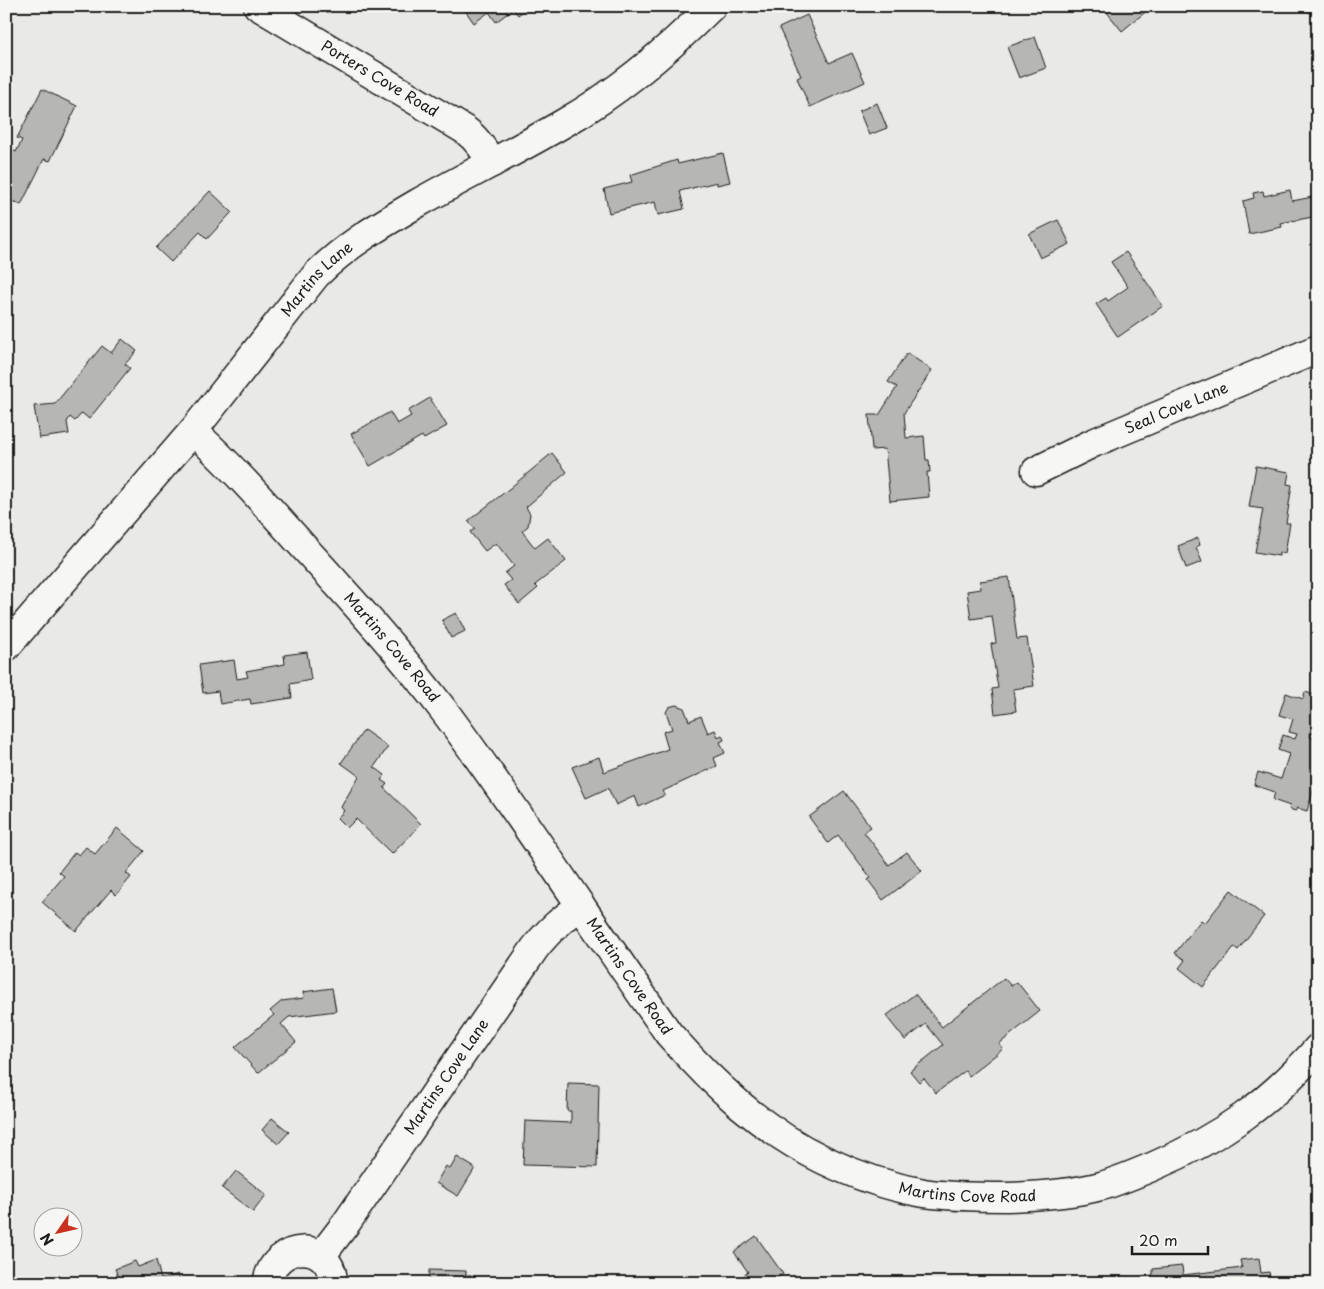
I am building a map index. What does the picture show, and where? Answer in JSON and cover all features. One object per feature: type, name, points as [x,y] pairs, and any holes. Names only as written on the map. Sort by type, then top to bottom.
[{"type":"street","name":"Porters Cove Road","points":[[258,6],[465,130],[480,143],[492,163]]},
{"type":"street","name":"Martins Lane","points":[[6,647],[192,431],[316,275],[327,264],[375,228],[564,124],[606,98],[650,63],[712,6]]},
{"type":"street","name":"Seal Cove Lane","points":[[1036,471],[1093,443],[1318,349]]},
{"type":"street","name":"Martins Cove Road","points":[[192,431],[217,452],[371,622],[416,676],[474,752],[669,1034],[732,1099],[791,1141],[823,1160],[889,1185],[925,1193],[961,1196],[1030,1197],[1100,1186],[1135,1174],[1201,1144],[1232,1125],[1284,1083],[1318,1048]]},
{"type":"street","name":"Martins Cove Lane","points":[[321,1256],[347,1222],[535,948],[547,932],[581,906]]},
{"type":"street","points":[[268,1283],[274,1264],[281,1257],[300,1249],[311,1250],[329,1264],[333,1275],[333,1283]]},
{"type":"building","points":[[438,6],[451,6],[443,12]]},
{"type":"building","points":[[462,6],[530,6],[518,15],[513,9],[496,22],[489,12],[474,23]]},
{"type":"building","points":[[1102,6],[1147,6],[1149,9],[1122,31]]},
{"type":"building","points":[[1290,6],[1318,6],[1318,15]]},
{"type":"building","points":[[807,15],[829,63],[852,53],[865,82],[810,107],[797,78],[801,76],[779,28]]},
{"type":"building","points":[[1035,37],[1046,68],[1019,78],[1007,47]]},
{"type":"building","points":[[42,89],[77,106],[50,161],[44,159],[21,205],[6,198],[6,150],[7,147],[16,152],[22,140],[17,138]]},
{"type":"building","points":[[877,103],[887,128],[869,135],[859,111]]},
{"type":"building","points":[[723,153],[730,182],[717,185],[717,182],[680,191],[684,209],[658,215],[655,202],[609,213],[604,189],[632,182],[630,175],[677,160],[678,164]]},
{"type":"building","points":[[1290,190],[1292,201],[1318,196],[1318,216],[1281,223],[1282,227],[1249,234],[1243,201],[1254,198],[1253,193],[1263,191],[1264,196]]},
{"type":"building","points":[[210,191],[232,212],[207,239],[200,232],[171,262],[156,248]]},
{"type":"building","points":[[1058,220],[1070,244],[1040,258],[1029,234]]},
{"type":"building","points":[[1126,252],[1163,306],[1118,337],[1096,304],[1106,298],[1108,301],[1128,287],[1111,262]]},
{"type":"building","points":[[122,339],[137,351],[125,364],[130,368],[89,419],[82,413],[75,421],[70,417],[67,422],[69,434],[39,438],[34,406],[55,404],[102,346],[111,353]]},
{"type":"building","points":[[907,353],[932,370],[904,413],[906,438],[924,436],[926,460],[929,460],[930,472],[927,472],[929,497],[890,501],[885,449],[872,450],[869,415],[879,415],[897,387],[888,382]]},
{"type":"building","points":[[430,398],[447,426],[424,439],[422,436],[370,466],[351,434],[390,412],[397,424],[411,416],[408,411]]},
{"type":"building","points":[[552,453],[567,472],[526,507],[530,514],[528,526],[522,531],[535,548],[548,538],[566,561],[535,585],[538,588],[519,604],[504,585],[511,580],[505,573],[514,566],[496,543],[485,551],[470,532],[475,529],[468,521]]},
{"type":"building","points":[[1256,466],[1289,472],[1287,484],[1292,485],[1286,523],[1290,523],[1285,553],[1279,552],[1279,556],[1255,552],[1263,509],[1249,507]]},
{"type":"building","points":[[1198,538],[1200,545],[1196,547],[1202,562],[1186,568],[1178,546]]},
{"type":"building","points":[[1009,577],[1017,639],[1027,638],[1034,686],[1013,689],[1016,711],[995,714],[992,689],[998,688],[991,644],[996,643],[992,616],[971,619],[967,591],[981,589],[980,581]]},
{"type":"building","points":[[456,613],[465,631],[451,638],[442,620]]},
{"type":"building","points":[[307,652],[311,680],[290,684],[292,698],[251,704],[250,699],[220,704],[218,691],[203,693],[199,665],[234,660],[237,679],[248,677],[246,671],[285,664],[284,655]]},
{"type":"building","points":[[1305,692],[1318,696],[1318,735],[1311,733],[1310,737],[1318,740],[1318,789],[1314,788],[1307,811],[1297,808],[1296,811],[1289,809],[1290,806],[1273,800],[1275,792],[1254,785],[1258,772],[1281,779],[1289,754],[1278,750],[1283,735],[1295,739],[1297,734],[1289,732],[1293,719],[1279,715],[1286,693],[1303,699]]},
{"type":"building","points":[[676,705],[684,708],[689,721],[701,716],[708,733],[715,730],[718,737],[722,735],[724,740],[720,742],[725,753],[714,758],[717,766],[663,791],[665,795],[639,807],[635,796],[616,805],[608,788],[586,798],[572,767],[599,757],[604,772],[668,749],[663,732],[672,729],[666,712],[669,707]]},
{"type":"building","points":[[364,730],[388,747],[374,767],[385,775],[381,780],[387,784],[384,788],[421,824],[392,854],[356,819],[347,828],[337,818],[344,811],[341,807],[359,776],[341,763]]},
{"type":"building","points":[[844,791],[871,827],[864,832],[889,865],[907,852],[922,871],[883,900],[868,880],[871,878],[838,835],[828,843],[809,817]]},
{"type":"building","points":[[117,828],[144,851],[126,873],[131,877],[116,895],[111,890],[76,931],[42,902],[64,876],[59,872],[75,852],[79,855],[86,847],[95,854]]},
{"type":"building","points":[[1231,890],[1264,916],[1238,950],[1234,947],[1203,987],[1179,968],[1185,960],[1175,953],[1201,920],[1205,923]]},
{"type":"building","points":[[1004,978],[1011,986],[1017,982],[1040,1011],[999,1044],[1003,1049],[969,1076],[965,1071],[936,1093],[924,1078],[919,1082],[910,1071],[943,1045],[926,1024],[905,1040],[886,1016],[915,994],[942,1027]]},
{"type":"building","points":[[332,988],[336,1011],[289,1017],[281,1024],[296,1042],[258,1073],[235,1047],[274,1015],[270,1011],[282,1001],[304,998],[303,992]]},
{"type":"building","points":[[568,1083],[599,1084],[597,1167],[523,1165],[525,1121],[571,1123],[571,1111],[567,1111]]},
{"type":"building","points":[[272,1118],[289,1132],[278,1144],[262,1130]]},
{"type":"building","points":[[457,1157],[475,1168],[458,1196],[436,1183],[446,1166],[450,1169]]},
{"type":"building","points":[[236,1171],[266,1195],[253,1212],[222,1188]]},
{"type":"building","points":[[756,1236],[783,1274],[772,1281],[773,1283],[734,1283],[748,1272],[734,1252]]},
{"type":"building","points":[[1259,1258],[1261,1273],[1269,1272],[1271,1283],[1144,1283],[1143,1276],[1153,1275],[1153,1269],[1182,1266],[1183,1275],[1242,1268],[1240,1260]]},
{"type":"building","points":[[156,1260],[161,1279],[178,1274],[181,1283],[121,1283],[115,1269],[135,1261],[138,1267]]},
{"type":"building","points":[[429,1270],[466,1271],[466,1278],[487,1279],[487,1283],[429,1283]]}]
